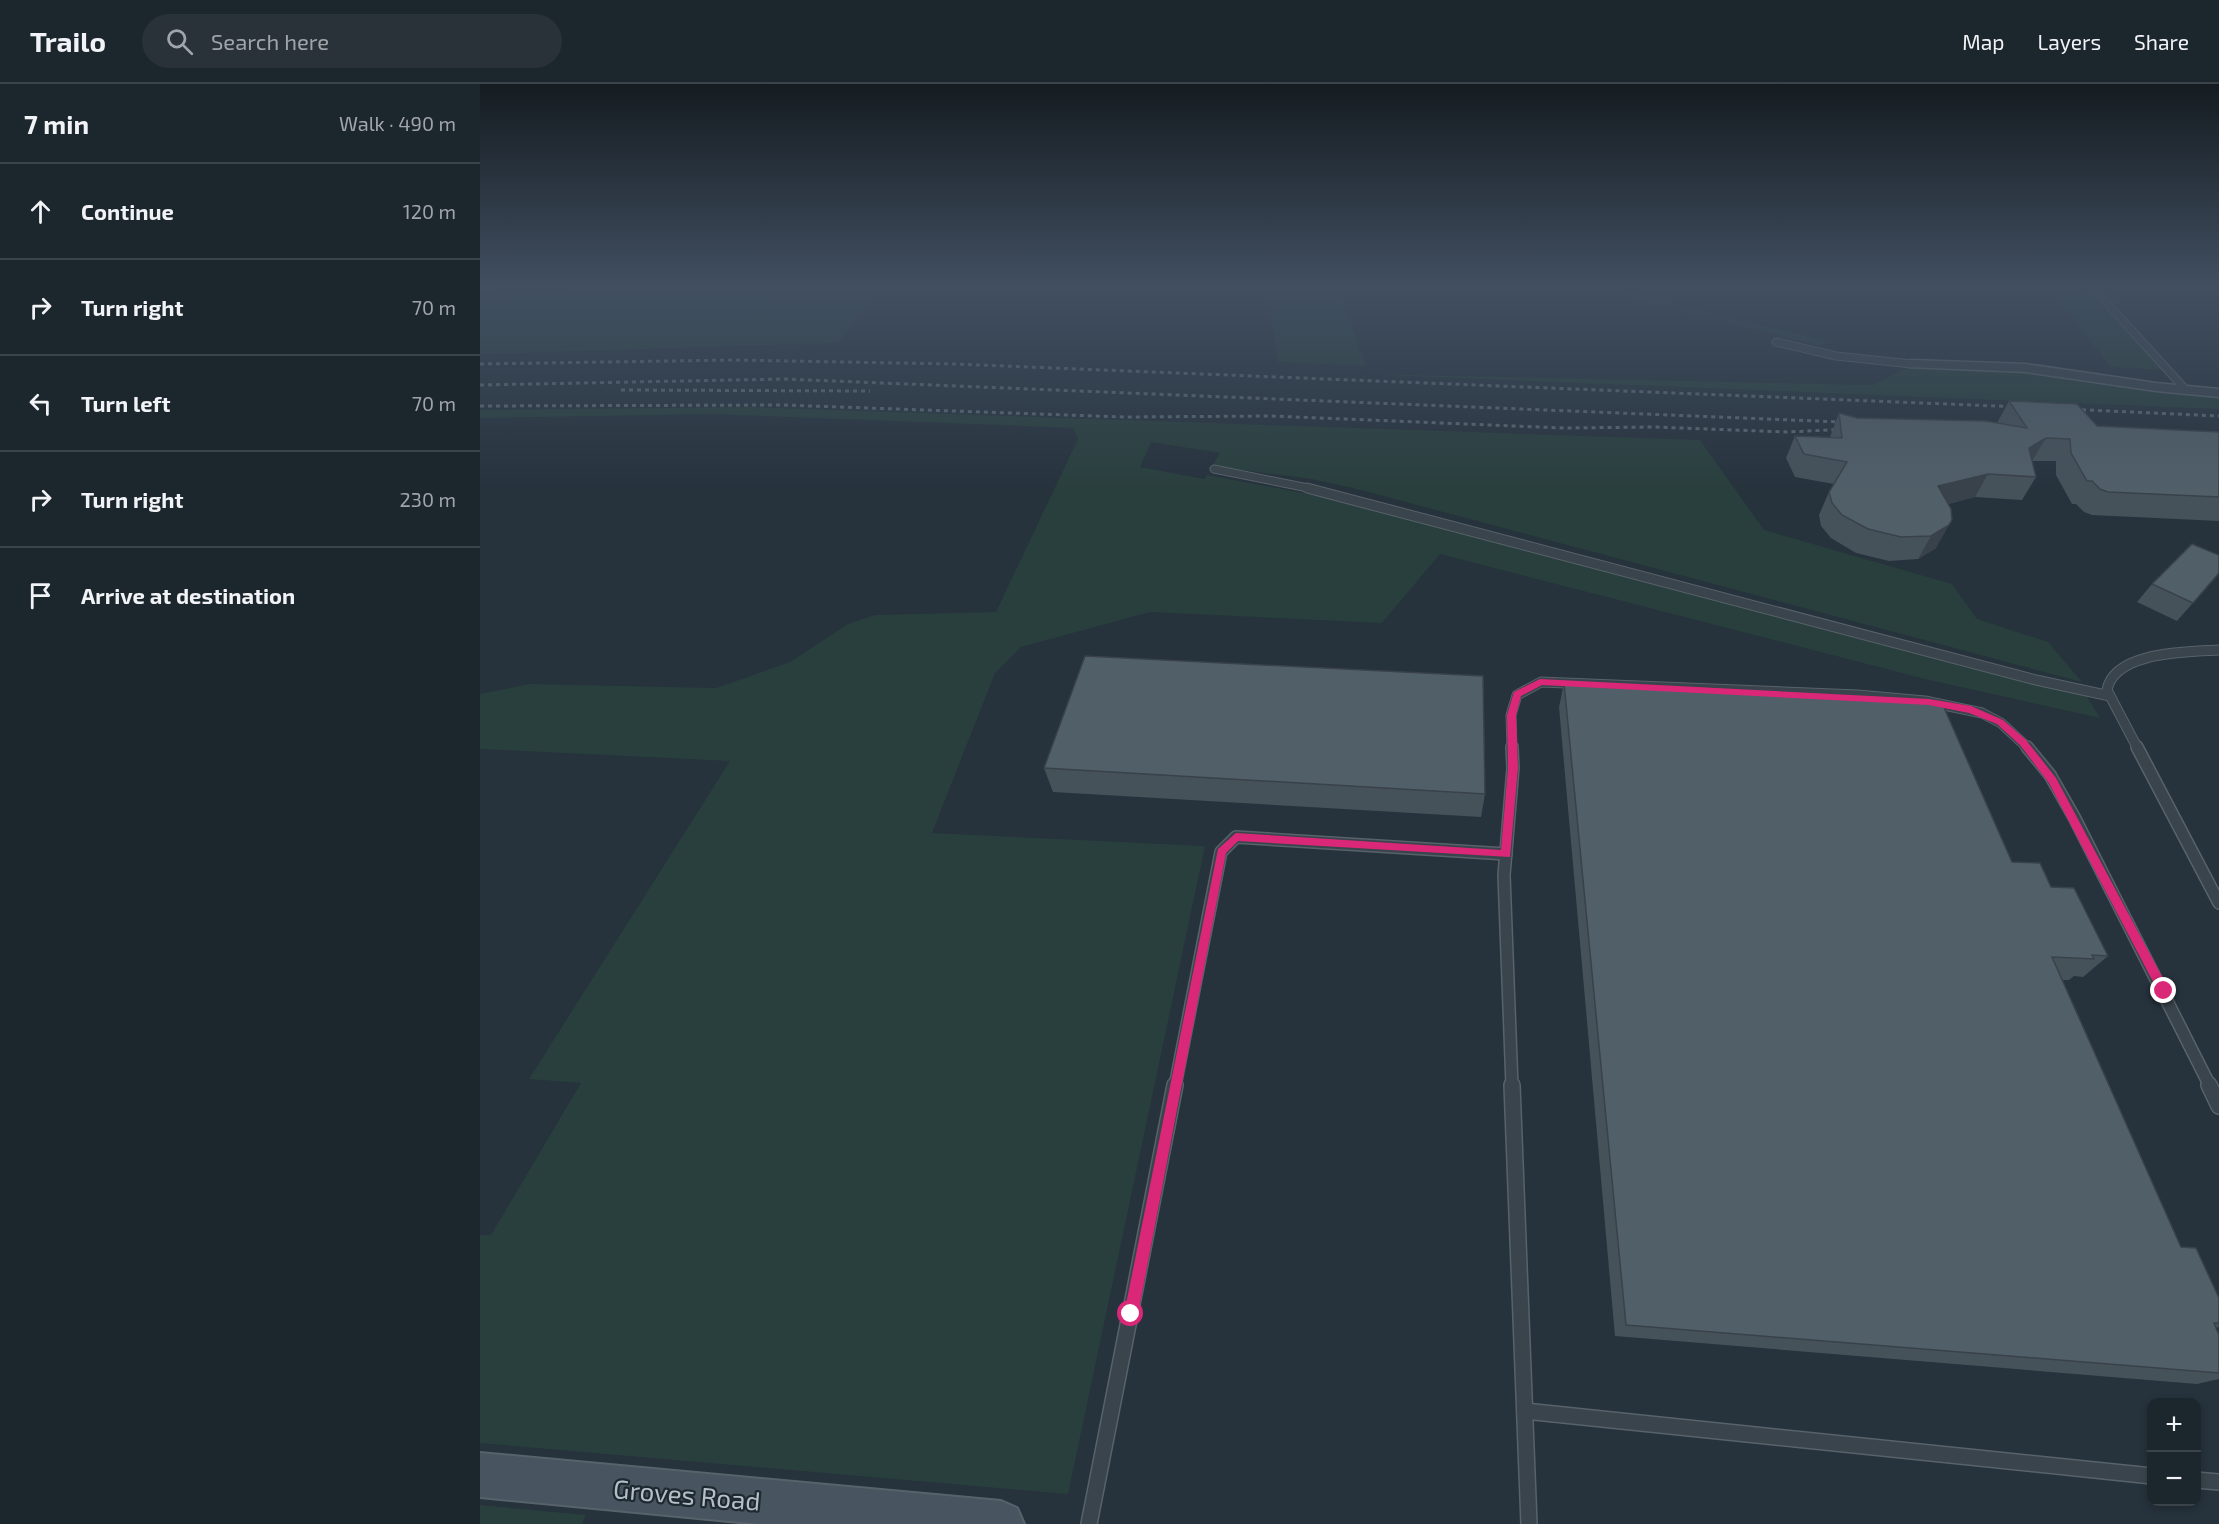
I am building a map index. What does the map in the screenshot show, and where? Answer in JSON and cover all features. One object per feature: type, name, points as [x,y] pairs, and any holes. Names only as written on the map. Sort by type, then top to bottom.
[{"type":"street","points":[[1912,364],[2026,368],[2219,393]]},
{"type":"street","name":"Groves Road","points":[[480,1475],[899,1519],[1001,1524]]},
{"type":"lane","points":[[1833,355],[1912,364]]},
{"type":"lane","points":[[2154,355],[2186,390]]},
{"type":"lane","points":[[1214,469],[1290,483],[2036,680],[2110,696]]},
{"type":"lane","points":[[2219,650],[2148,658],[2121,668],[2110,678],[2107,690],[2219,903]]},
{"type":"lane","points":[[1530,1524],[1504,875],[1513,768],[1511,715],[1517,695],[1540,682],[1864,697],[1929,702],[1971,710],[2000,722],[2023,743],[2053,780],[2164,991],[2219,1106]]},
{"type":"lane","points":[[1089,1524],[1221,852],[1236,837],[1506,854]]},
{"type":"lane","points":[[1525,1411],[2147,1476]]},
{"type":"lane","points":[[2201,1480],[2219,1482]]},
{"type":"green space","points":[[1277,355],[1362,355],[1366,366],[1278,362]]},
{"type":"green space","points":[[2102,355],[2150,355],[2164,370],[2111,367]]},
{"type":"green space","points":[[1904,369],[2007,370],[2219,396],[2219,409],[1361,374],[1873,385]]},
{"type":"green space","points":[[750,407],[1700,440],[1764,530],[1952,584],[1977,619],[2048,642],[2082,682],[1357,489],[1311,479],[1212,466],[1220,453],[1151,442],[1140,467],[1204,479],[1207,475],[1330,498],[2086,695],[2100,718],[1929,680],[1440,554],[1382,623],[1150,612],[1021,647],[995,673],[932,833],[1205,846],[1068,1494],[480,1443],[480,1235],[491,1235],[581,1083],[529,1079],[730,761],[480,749],[480,694],[530,684],[716,688],[790,662],[848,624],[875,615],[996,612],[1078,439],[1073,428],[712,414],[480,418],[480,410]]},
{"type":"green space","points":[[480,1505],[586,1515],[582,1524],[480,1524]]},
{"type":"building","points":[[2009,401],[2077,404],[2097,426],[2219,432],[2219,497],[2108,492],[2100,489],[2092,481],[2087,481],[2071,453],[2070,439],[2046,438],[2029,448],[2036,477],[1988,474],[1938,486],[1951,509],[1952,520],[1949,525],[1931,536],[1901,537],[1868,529],[1842,515],[1832,503],[1829,492],[1847,462],[1804,454],[1795,436],[1842,438],[1839,413],[1857,418],[1986,421],[2027,428]]},
{"type":"building","points":[[2192,544],[2219,555],[2219,573],[2193,603],[2152,584]]},
{"type":"building","points":[[1085,656],[1483,676],[1485,794],[1044,768]]},
{"type":"building","points":[[1564,683],[1942,703],[2012,862],[2040,863],[2051,887],[2074,888],[2108,956],[2092,955],[2094,959],[2052,957],[2181,1247],[2196,1248],[2219,1298],[2219,1323],[2214,1323],[2219,1335],[2219,1373],[1626,1325]]},
{"type":"railway","points":[[480,364],[732,360],[954,364],[2021,407]]},
{"type":"railway","points":[[480,385],[784,379],[1841,422]]},
{"type":"railway","points":[[621,390],[870,391]]},
{"type":"railway","points":[[480,406],[783,405],[1124,417],[1272,416],[1563,428],[1654,427],[1787,432],[1849,429]]},
{"type":"railway","points":[[2066,409],[2219,416]]},
{"type":"route","points":[[1131,1314],[1221,852],[1236,837],[1506,854],[1513,768],[1511,715],[1517,695],[1540,682],[1929,702],[1971,710],[2000,722],[2023,743],[2053,780],[2164,991]]}]
